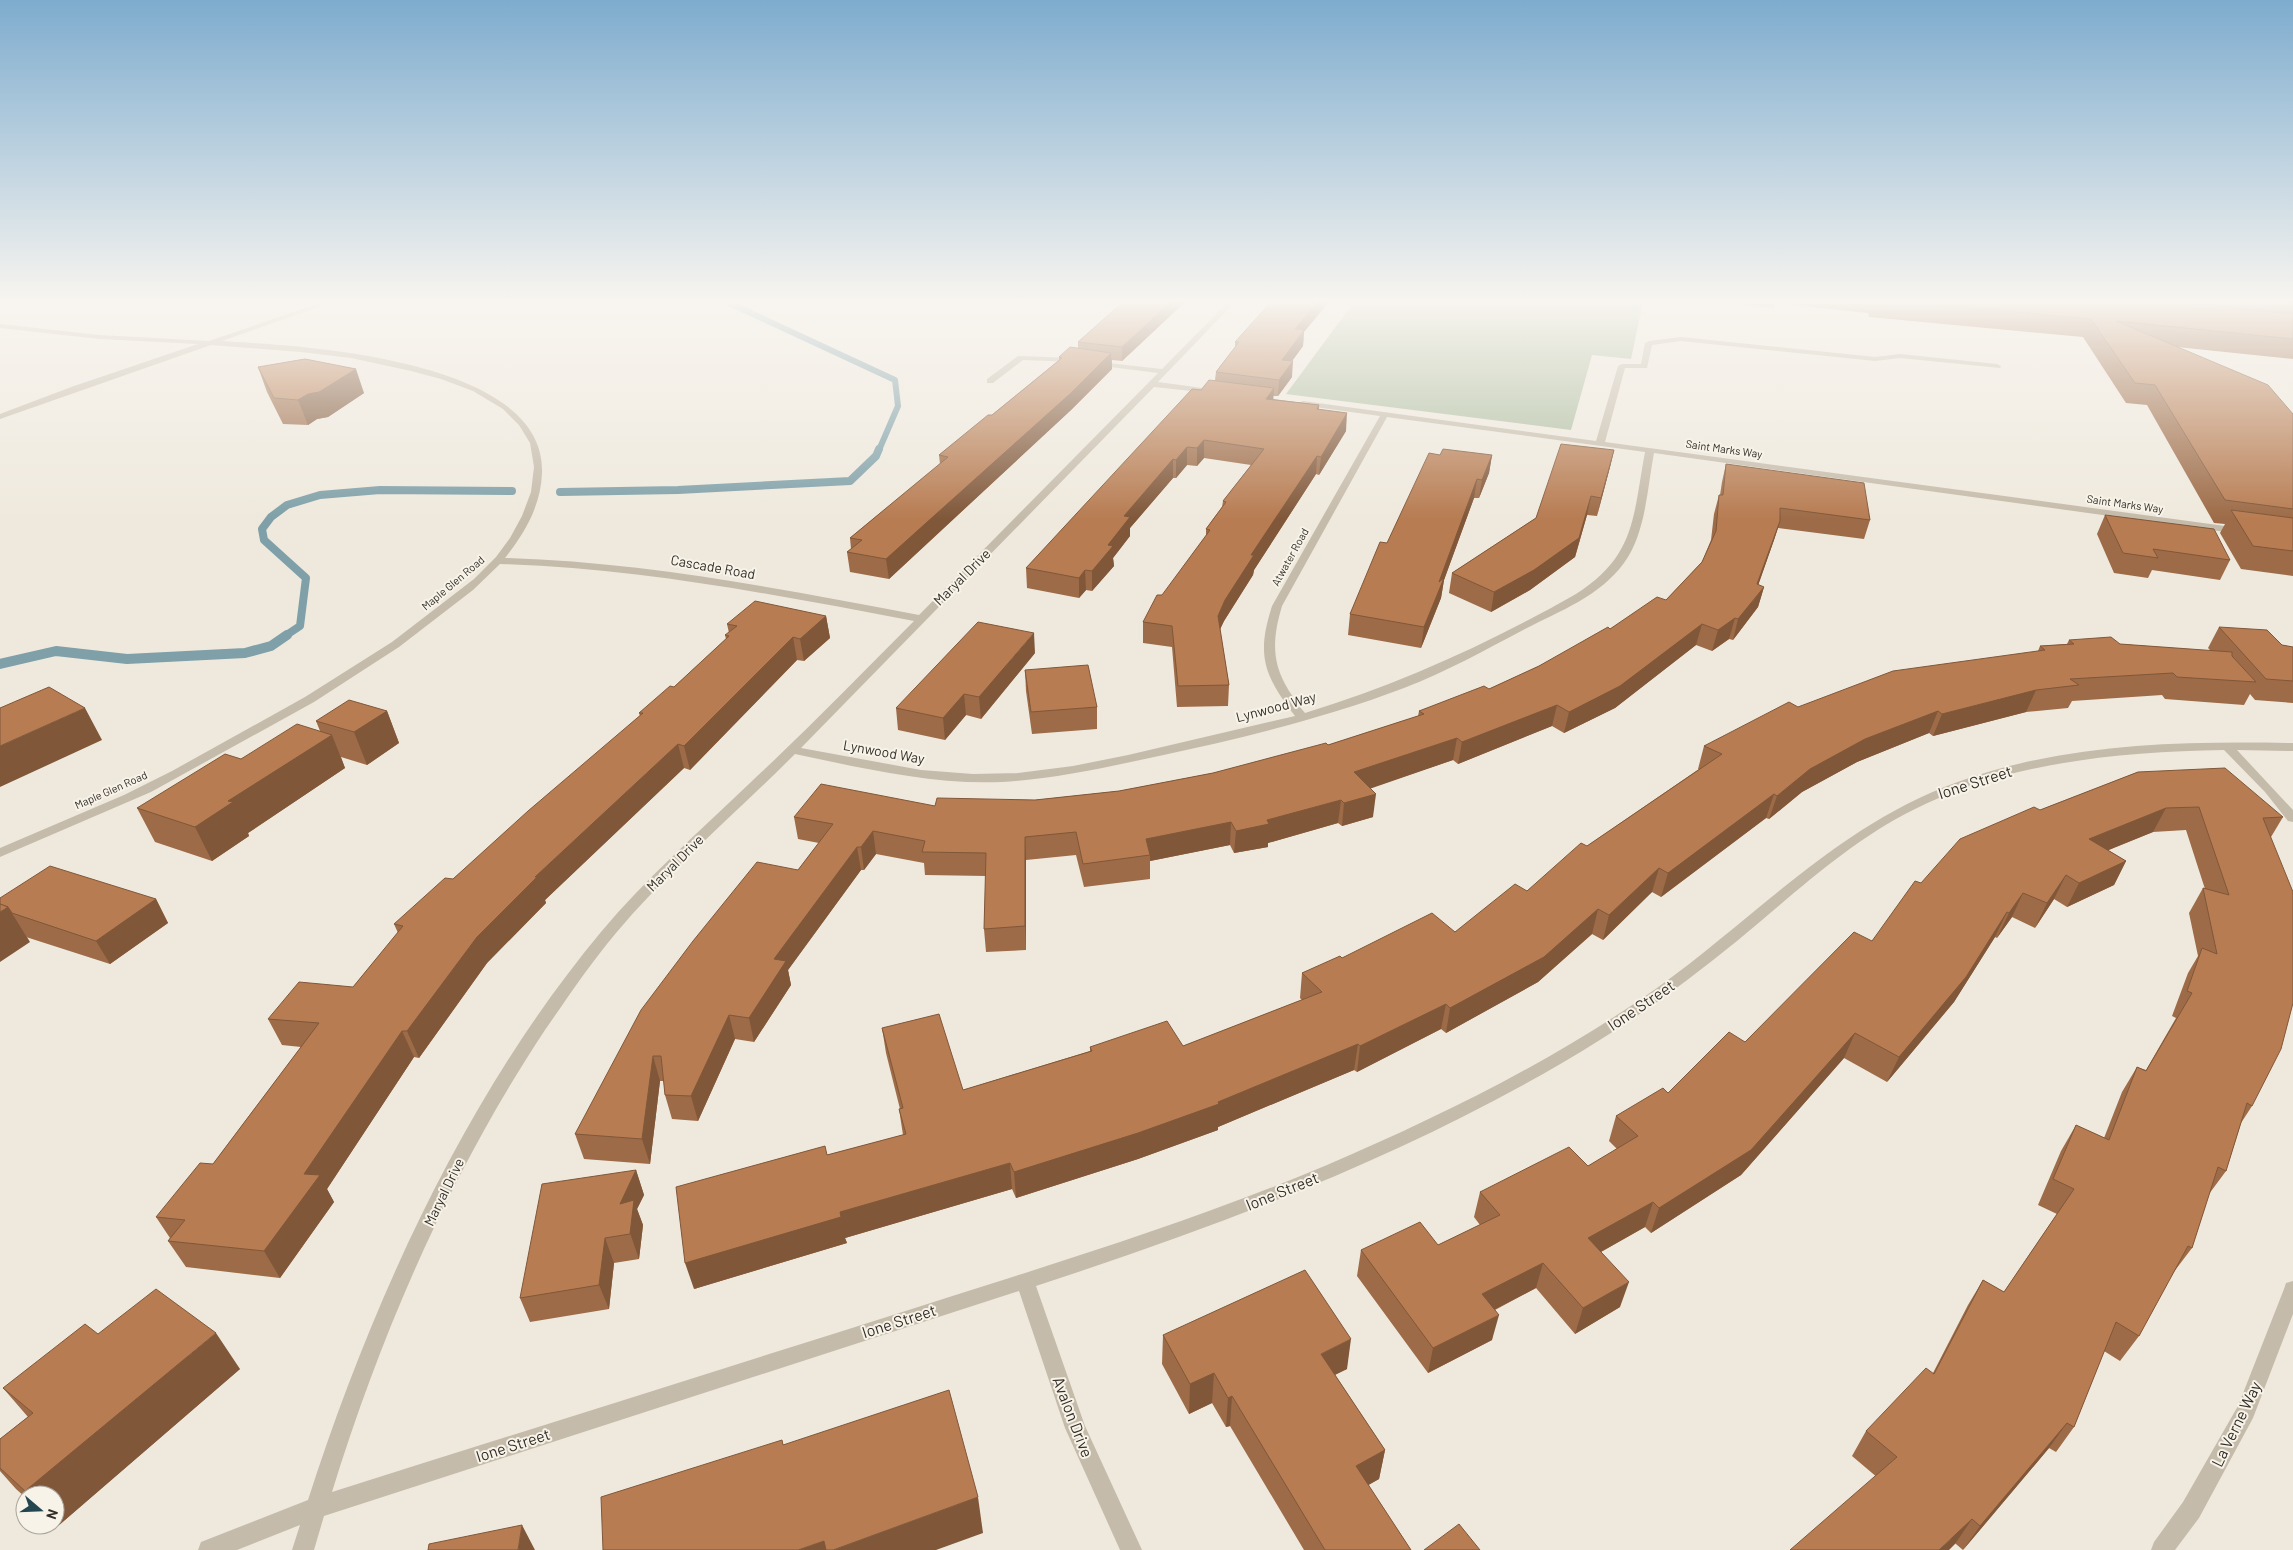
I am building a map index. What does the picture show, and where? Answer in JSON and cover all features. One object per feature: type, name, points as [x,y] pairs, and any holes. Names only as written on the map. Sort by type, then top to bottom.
[{"type":"street","points":[[0,417],[120,374]]},
{"type":"street","name":"Maple Glen Road","points":[[0,852],[145,790],[300,705],[371,662],[393,646],[498,561],[523,525],[536,496],[538,462],[531,434],[505,406],[485,394],[451,380],[430,374]]},
{"type":"street","points":[[990,381],[999,374]]},
{"type":"street","name":"Maryal Drive","points":[[303,1550],[368,1355],[447,1181],[502,1085],[557,1001],[611,928],[690,847],[792,750],[1162,374]]},
{"type":"street","points":[[1600,444],[1620,374]]},
{"type":"street","points":[[1152,384],[1230,394]]},
{"type":"street","name":"Saint Marks Way","points":[[1298,403],[2253,533]]},
{"type":"street","name":"Atwater Road","points":[[1302,716],[1285,696],[1271,668],[1267,642],[1268,630],[1277,606],[1385,414]]},
{"type":"street","name":"Lynwood Way","points":[[792,750],[894,770],[945,776],[999,778],[1080,769],[1190,746],[1302,716],[1401,685],[1462,658],[1576,598],[1601,581],[1620,562],[1631,543],[1650,450]]},
{"type":"street","name":"Cascade Road","points":[[498,561],[627,567],[713,580],[921,619]]},
{"type":"street","points":[[2226,745],[2270,789],[2293,818]]},
{"type":"street","name":"Ione Street","points":[[209,1550],[316,1508],[1159,1238],[1275,1196],[1415,1134],[1536,1072],[1614,1024],[1682,977],[1857,837],[1902,810],[1944,791],[2008,770],[2068,757],[2133,749],[2226,745],[2293,747]]},
{"type":"street","name":"Avalon Drive","points":[[1025,1280],[1075,1428],[1131,1550]]},
{"type":"street","name":"La Verne Way","points":[[2162,1550],[2191,1510],[2246,1411],[2293,1289]]},
{"type":"green space","points":[[1301,374],[1587,374],[1571,430],[1286,394]]},
{"type":"building","points":[[262,374],[347,374],[319,392],[308,394],[298,400],[274,398]]},
{"type":"building","points":[[1042,374],[1090,374],[886,559],[847,552],[862,540],[850,538],[948,457],[939,455],[988,415],[992,415]]},
{"type":"building","points":[[1234,374],[1283,374],[1279,380]]},
{"type":"building","points":[[2129,374],[2243,374],[2268,385],[2293,414],[2293,509],[2225,500],[2155,385],[2135,383]]},
{"type":"building","points":[[1209,380],[1274,388],[1266,399],[1319,405],[1317,409],[1347,413],[1321,457],[1317,456],[1251,555],[1254,555],[1225,600],[1218,616],[1229,685],[1178,686],[1172,626],[1143,622],[1157,595],[1162,595],[1210,530],[1206,529],[1226,502],[1223,501],[1264,449],[1204,440],[1197,448],[1187,447],[1176,460],[1173,459],[1124,516],[1130,517],[1108,545],[1113,546],[1092,571],[1085,570],[1079,578],[1026,568],[1192,389],[1201,390]]},
{"type":"building","points":[[1561,444],[1614,450],[1601,498],[1591,496],[1579,538],[1534,570],[1494,592],[1452,573],[1536,518]]},
{"type":"building","points":[[1443,449],[1492,455],[1482,480],[1477,479],[1439,582],[1444,578],[1424,627],[1350,614],[1380,542],[1387,543],[1429,453],[1440,455]]},
{"type":"building","points":[[1726,464],[1864,483],[1870,520],[1780,508],[1780,521],[1757,584],[1764,587],[1738,619],[1735,618],[1718,630],[1702,624],[1620,686],[1569,712],[1557,705],[1462,742],[1457,738],[1354,772],[1376,794],[1344,803],[1341,800],[1267,820],[1269,824],[1236,831],[1231,822],[1146,839],[1150,855],[1083,864],[1076,832],[1025,837],[1025,926],[984,929],[986,853],[922,852],[925,841],[873,831],[861,847],[857,847],[774,959],[786,961],[749,1018],[729,1015],[691,1096],[665,1095],[661,1056],[653,1056],[642,1139],[575,1134],[641,1010],[693,941],[757,862],[798,870],[833,824],[794,817],[821,784],[935,806],[937,798],[1035,800],[1119,791],[1213,773],[1326,743],[1328,745],[1424,714],[1419,711],[1484,686],[1489,689],[1539,666],[1608,627],[1610,629],[1657,597],[1666,600],[1702,562],[1716,531],[1719,495],[1723,495]]},
{"type":"building","points":[[2231,510],[2293,518],[2293,551],[2253,546]]},
{"type":"building","points":[[2105,515],[2214,529],[2230,560],[2153,549],[2158,558],[2123,553]]},
{"type":"building","points":[[755,601],[826,616],[800,639],[793,637],[684,746],[678,744],[535,877],[537,877],[477,937],[407,1031],[402,1031],[304,1174],[320,1175],[264,1251],[168,1241],[185,1220],[156,1217],[200,1163],[213,1164],[319,1023],[268,1019],[299,982],[353,987],[403,926],[394,924],[445,878],[453,879],[528,811],[643,713],[639,713],[670,686],[674,687],[729,636],[725,635],[737,626],[727,624]]},
{"type":"building","points":[[978,622],[1034,633],[979,697],[964,694],[943,718],[896,708]]},
{"type":"building","points":[[2219,627],[2267,630],[2282,645],[2293,647],[2293,681],[2266,679]]},
{"type":"building","points":[[2111,637],[2120,644],[2232,652],[2232,656],[2256,682],[2177,677],[2173,673],[2070,679],[2079,685],[2036,690],[1942,714],[1938,711],[1865,739],[1810,769],[1777,796],[1774,794],[1668,873],[1659,868],[1609,915],[1598,909],[1544,957],[1450,1008],[1446,1004],[1360,1046],[1358,1044],[1218,1102],[1219,1104],[1138,1133],[1014,1172],[1010,1163],[840,1212],[841,1217],[685,1263],[676,1187],[825,1146],[827,1155],[906,1134],[899,1109],[903,1108],[882,1028],[939,1014],[963,1090],[1092,1051],[1090,1047],[1167,1021],[1183,1046],[1322,992],[1302,973],[1340,956],[1342,958],[1432,913],[1455,932],[1515,884],[1527,891],[1581,843],[1587,846],[1722,754],[1704,746],[1789,702],[1798,707],[1893,671],[2045,650],[2040,646],[2074,644],[2069,640]]},
{"type":"building","points":[[1088,665],[1097,707],[1031,712],[1025,670]]},
{"type":"building","points":[[49,687],[85,708],[0,746],[0,708]]},
{"type":"building","points":[[349,700],[387,711],[354,732],[316,721]]},
{"type":"building","points":[[297,724],[332,735],[228,801],[233,802],[195,827],[137,808],[225,754],[241,759]]},
{"type":"building","points":[[2225,768],[2283,817],[2263,818],[2293,892],[2293,1003],[2281,1049],[2252,1106],[2247,1103],[2226,1171],[2218,1167],[2192,1248],[2188,1246],[2139,1336],[2116,1322],[2074,1427],[2067,1423],[1980,1526],[1972,1519],[1939,1550],[1790,1550],[1897,1457],[1866,1431],[1926,1368],[1934,1374],[1983,1280],[2004,1292],[2074,1189],[2053,1179],[2076,1125],[2109,1140],[2137,1067],[2146,1071],[2192,993],[2187,991],[2202,948],[2217,954],[2203,888],[2229,895],[2199,807],[2166,808],[2089,839],[2126,861],[2079,883],[2066,875],[2047,903],[2023,893],[2009,913],[2007,912],[1966,977],[1899,1057],[1855,1033],[1751,1150],[1659,1208],[1653,1202],[1588,1238],[1629,1282],[1583,1308],[1543,1263],[1482,1294],[1499,1315],[1433,1348],[1361,1250],[1420,1222],[1438,1245],[1500,1215],[1480,1192],[1569,1147],[1588,1166],[1638,1136],[1616,1116],[1663,1088],[1668,1093],[1729,1032],[1745,1042],[1854,932],[1872,941],[1915,881],[1921,883],[1960,839],[2034,807],[2040,810],[2138,772]]},
{"type":"building","points":[[50,866],[156,899],[96,941],[12,913],[8,907],[0,904],[0,898]]},
{"type":"building","points":[[0,904],[8,907],[0,912]]},
{"type":"building","points":[[636,1170],[620,1204],[634,1200],[630,1234],[605,1238],[599,1285],[520,1298],[542,1184]]},
{"type":"building","points":[[1305,1270],[1351,1339],[1321,1354],[1385,1450],[1356,1466],[1411,1550],[1325,1550],[1232,1396],[1228,1398],[1214,1373],[1190,1384],[1163,1335]]},
{"type":"building","points":[[156,1289],[216,1333],[32,1485],[18,1485],[0,1468],[0,1439],[33,1413],[3,1388],[85,1324],[98,1334]]},
{"type":"building","points":[[949,1390],[978,1497],[833,1550],[826,1550],[824,1541],[798,1550],[603,1550],[601,1497],[782,1440],[783,1445]]},
{"type":"building","points":[[1459,1524],[1480,1550],[1424,1550]]},
{"type":"building","points":[[522,1525],[518,1550],[428,1550],[429,1544]]},
{"type":"waterway","points":[[879,450],[898,406],[895,380],[883,374]]},
{"type":"waterway","points":[[560,492],[678,490],[850,481],[876,456],[879,449]]},
{"type":"waterway","points":[[285,636],[300,626],[306,578],[264,540],[262,529],[271,517],[287,505],[320,495],[380,490],[512,491]]},
{"type":"waterway","points":[[0,664],[56,651],[127,659],[245,653],[271,646],[287,635]]}]
